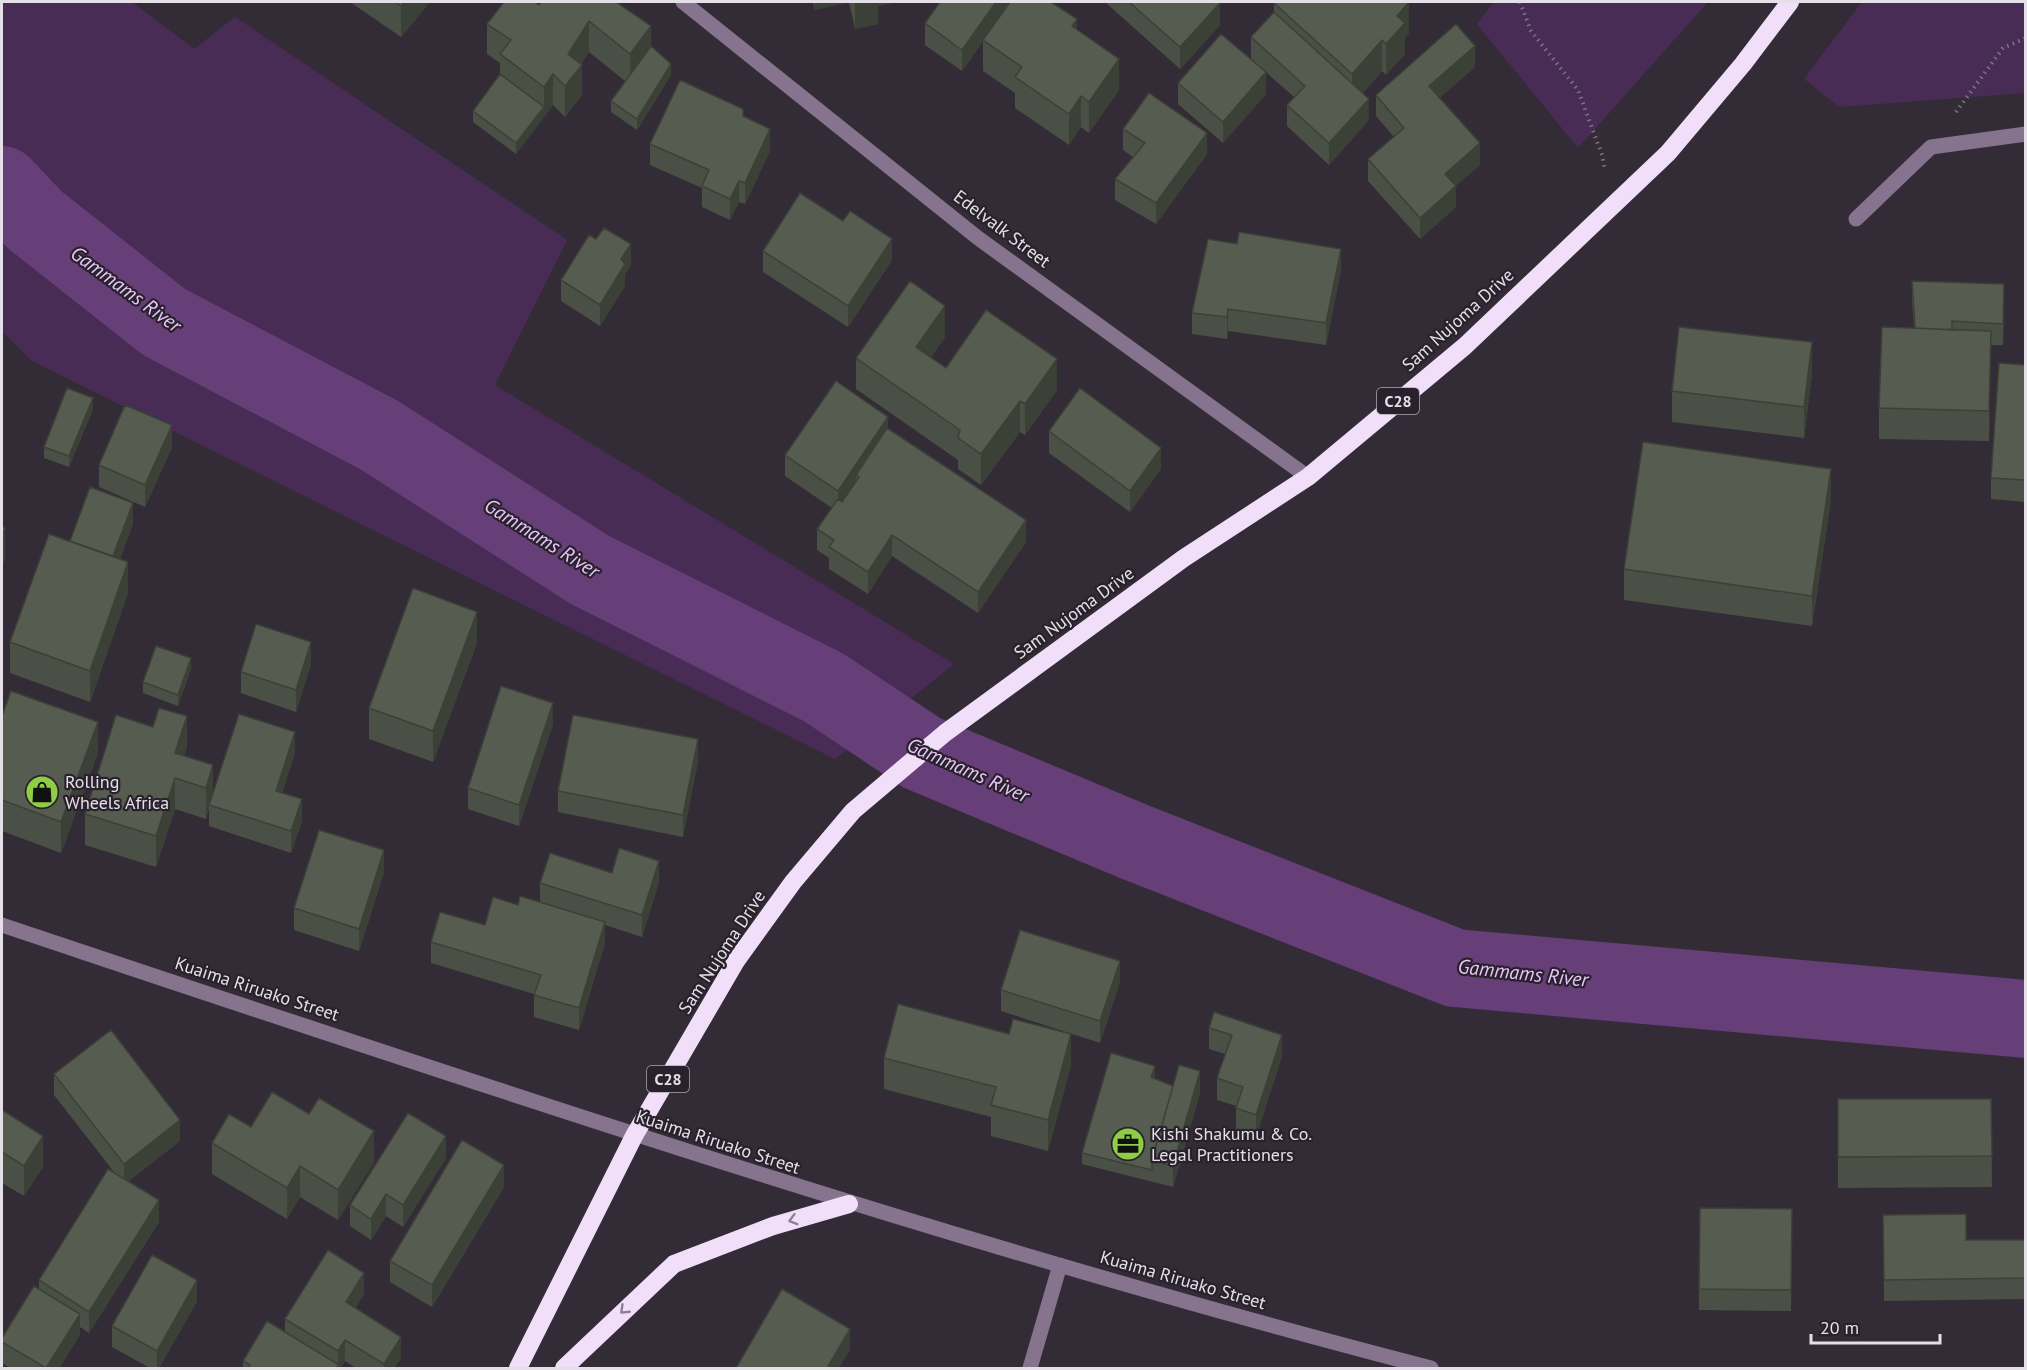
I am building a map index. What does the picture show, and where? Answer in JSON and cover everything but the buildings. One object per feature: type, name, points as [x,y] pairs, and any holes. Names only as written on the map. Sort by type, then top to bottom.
[{"type":"highway","name":"Sam Nujoma Drive","points":[[518,1368],[634,1136],[736,961],[792,882],[853,811],[945,734],[1184,558],[1308,477],[1465,346],[1668,153],[1743,64],[1790,2]]},
{"type":"highway","points":[[564,1368],[674,1264],[753,1233],[849,1204]]},
{"type":"street","name":"Edelvalk Street","points":[[683,2],[978,238],[1308,477]]},
{"type":"street","points":[[1856,219],[1931,147],[2025,134]]},
{"type":"street","name":"Kuaima Riruako Street","points":[[2,925],[634,1136],[849,1204],[1431,1368]]},
{"type":"street","points":[[1030,1368],[1060,1265]]},
{"type":"path","points":[[1520,2],[1531,31],[1578,90],[1602,155],[1610,208]]},
{"type":"path","points":[[1931,147],[2003,48],[2025,38]]},
{"type":"shaded area","points":[[2,2],[132,2],[194,49],[235,17],[567,240],[495,385],[954,664],[835,759],[32,361],[2,331]]},
{"type":"shaded area","points":[[1494,2],[1708,2],[1578,148],[1477,24]]},
{"type":"shaded area","points":[[1862,2],[2025,2],[2025,93],[1839,107],[1804,79]]},
{"type":"waterway","name":"Gammams River","points":[[2,185],[35,220],[164,322],[379,435],[590,570],[823,687],[922,753],[1135,842],[1455,968],[2026,1019]]},
{"type":"place","name":"Rolling Wheels Africa","points":[[42,792]]},
{"type":"place","name":"Kishi Shakumu & Co. Legal Practitioners","points":[[1128,1144]]}]
